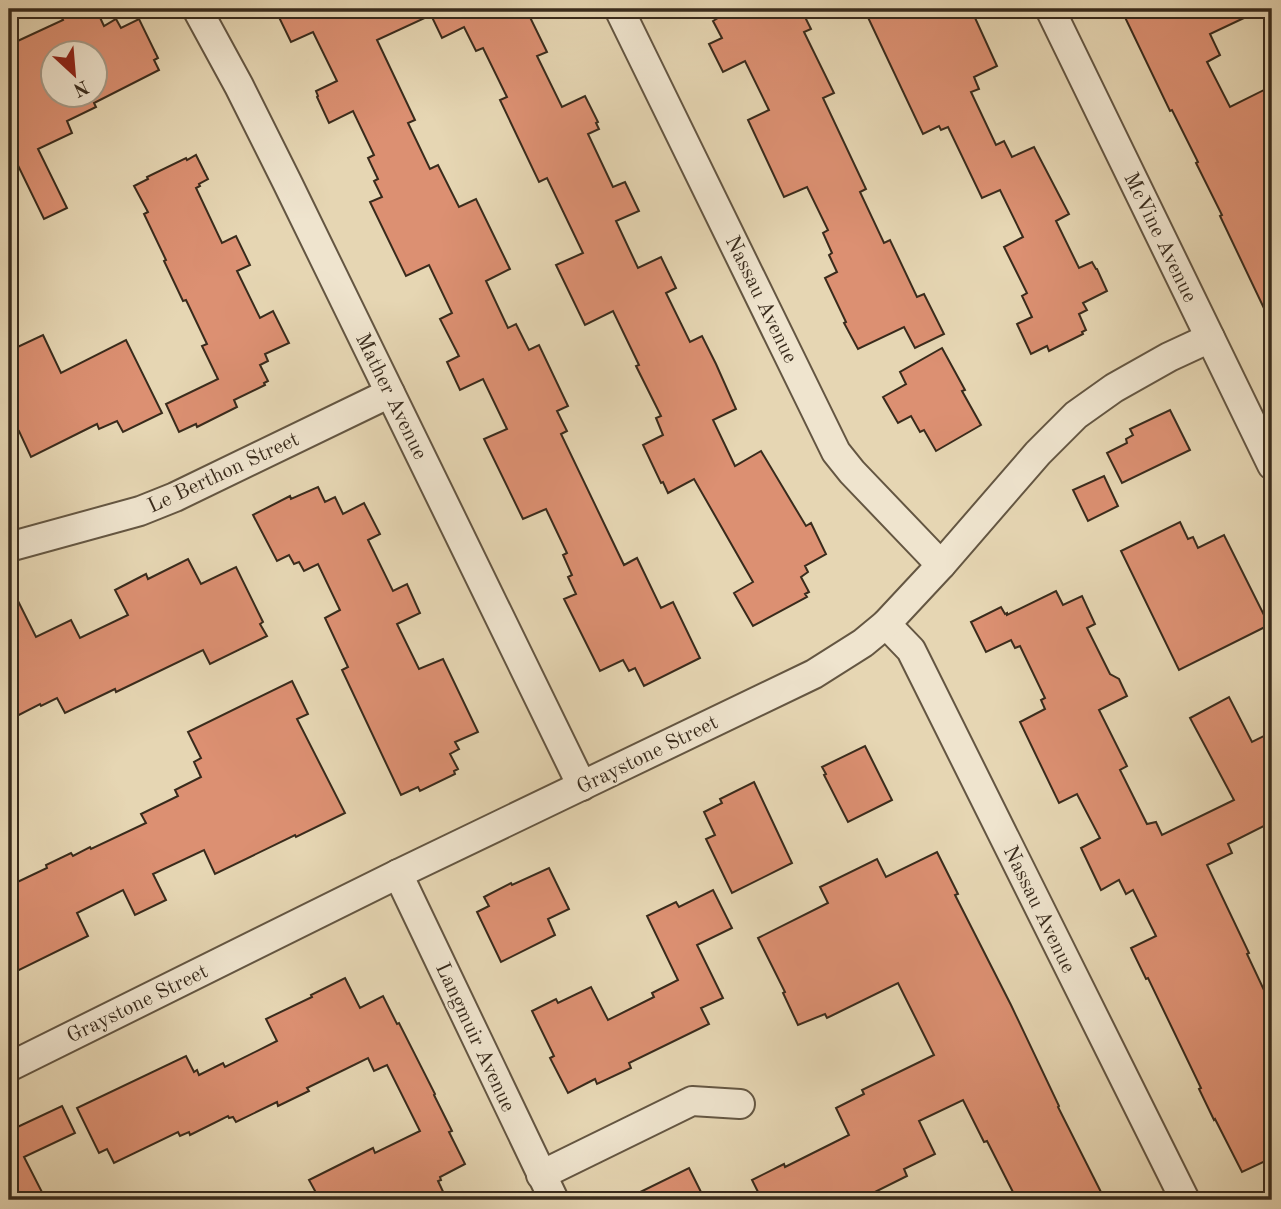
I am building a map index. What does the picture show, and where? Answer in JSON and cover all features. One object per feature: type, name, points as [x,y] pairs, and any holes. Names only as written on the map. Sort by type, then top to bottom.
[{"type":"street","name":"Mather Avenue","points":[[197,9],[239,86],[582,786]]},
{"type":"street","name":"Nassau Avenue","points":[[619,9],[836,452],[941,565]]},
{"type":"street","name":"McVine Avenue","points":[[1050,9],[1272,465]]},
{"type":"street","name":"Graystone Street","points":[[9,1067],[398,874],[814,674],[839,659],[886,624],[1038,453],[1076,415],[1114,388],[1210,338]]},
{"type":"street","name":"Le Berthon Street","points":[[9,547],[140,511],[175,497],[390,393]]},
{"type":"street","name":"Nassau Avenue","points":[[886,624],[911,650],[1185,1200]]},
{"type":"street","name":"Langmuir Avenue","points":[[398,874],[554,1200]]},
{"type":"street","points":[[541,1175],[692,1101],[740,1104]]},
{"type":"building","points":[[79,9],[96,9],[104,26],[116,19],[121,28],[139,19],[158,58],[154,60],[159,70],[108,96],[108,38],[38,38],[38,108],[94,108],[67,121],[72,133],[38,149],[67,208],[44,219],[9,147],[9,45],[63,20],[62,18]]},
{"type":"building","points":[[275,9],[526,9],[547,52],[537,56],[562,107],[585,96],[599,129],[588,134],[613,187],[625,182],[639,211],[616,221],[638,268],[661,257],[676,288],[666,293],[690,342],[702,336],[716,364],[736,409],[713,420],[735,466],[761,451],[806,526],[811,523],[826,554],[805,566],[808,572],[801,577],[809,592],[805,594],[807,597],[753,626],[734,593],[753,582],[694,479],[668,493],[643,445],[663,435],[656,418],[661,416],[613,311],[585,325],[556,265],[583,253],[547,178],[539,182],[500,100],[507,97],[483,48],[476,51],[464,27],[442,38],[431,15],[377,40],[415,120],[408,123],[430,169],[438,165],[459,207],[476,199],[510,269],[486,281],[508,328],[516,324],[529,350],[539,345],[568,406],[557,411],[567,431],[561,434],[624,565],[637,558],[661,608],[673,602],[700,658],[644,686],[635,668],[629,671],[623,660],[600,671],[564,599],[576,594],[568,577],[572,575],[563,555],[567,553],[546,509],[523,519],[484,439],[507,429],[483,379],[460,390],[447,362],[459,356],[440,319],[452,313],[429,265],[406,276],[370,202],[382,197],[374,181],[378,179],[368,158],[374,155],[353,111],[329,123],[316,91],[337,81],[313,32],[291,42]]},
{"type":"building","points":[[713,9],[801,9],[811,29],[804,32],[834,93],[823,98],[866,189],[860,192],[884,243],[890,240],[917,297],[924,294],[944,334],[915,348],[904,327],[858,349],[825,278],[837,272],[823,233],[828,230],[807,187],[784,197],[748,120],[769,110],[745,61],[723,72],[709,44],[722,38],[713,21],[718,18]]},
{"type":"building","points":[[864,9],[971,9],[997,66],[974,77],[979,89],[971,92],[996,145],[1004,141],[1012,157],[1034,147],[1069,214],[1056,221],[1079,268],[1092,262],[1107,291],[1083,303],[1087,310],[1079,314],[1086,330],[1083,334],[1049,351],[1047,346],[1031,354],[1017,324],[1032,317],[1022,296],[1027,293],[1004,247],[1023,237],[1000,190],[982,198],[948,127],[941,130],[939,126],[923,134]]},
{"type":"building","points":[[1121,9],[1263,9],[1210,34],[1220,55],[1207,62],[1230,107],[1272,86],[1272,325],[1220,216],[1222,215],[1196,163],[1198,162]]},
{"type":"building","points":[[196,155],[208,179],[196,188],[222,243],[236,236],[250,265],[237,271],[260,318],[273,311],[289,343],[265,354],[268,361],[260,365],[268,381],[265,385],[234,400],[237,407],[197,427],[196,424],[179,432],[166,404],[218,379],[202,346],[207,344],[164,261],[166,260],[144,214],[148,212],[134,186],[148,179],[147,177]]},
{"type":"building","points":[[43,335],[61,373],[126,340],[162,413],[123,432],[117,421],[99,429],[97,424],[31,457],[19,431],[9,436],[9,351]]},
{"type":"building","points":[[942,348],[981,425],[936,451],[924,430],[920,432],[911,416],[898,423],[883,397],[906,384],[900,372]]},
{"type":"building","points":[[1170,410],[1190,450],[1122,483],[1107,453],[1127,443],[1126,439],[1133,435],[1130,429]]},
{"type":"building","points":[[1104,476],[1118,506],[1088,521],[1073,490]]},
{"type":"building","points":[[318,487],[325,502],[335,497],[343,514],[364,503],[380,534],[368,540],[393,591],[407,584],[420,613],[397,624],[419,669],[443,659],[478,732],[455,742],[459,749],[450,754],[458,769],[454,771],[455,774],[420,791],[418,787],[401,795],[342,670],[348,667],[325,618],[340,610],[318,564],[304,571],[299,562],[294,564],[289,555],[277,561],[253,515],[290,496],[291,499]]},
{"type":"building","points":[[1180,522],[1188,539],[1193,537],[1198,548],[1224,535],[1269,625],[1179,670],[1121,551]]},
{"type":"building","points":[[188,559],[201,584],[236,567],[267,636],[210,664],[203,650],[65,713],[57,698],[9,720],[9,583],[36,637],[71,620],[80,638],[128,615],[115,590],[146,574],[148,579]]},
{"type":"building","points":[[1056,591],[1063,605],[1082,596],[1095,624],[1087,628],[1110,674],[1119,679],[1127,696],[1099,710],[1127,766],[1120,770],[1147,824],[1156,822],[1162,835],[1234,800],[1190,718],[1229,697],[1252,742],[1272,732],[1272,822],[1228,844],[1232,853],[1207,865],[1272,1007],[1272,1158],[1242,1172],[1131,948],[1156,936],[1133,890],[1126,894],[1119,880],[1101,890],[1081,848],[1100,838],[1077,794],[1059,803],[1020,722],[1045,709],[1041,700],[1045,698],[1020,646],[1015,648],[1011,640],[986,652],[971,622],[1001,607],[1007,615]]},
{"type":"building","points":[[292,681],[308,714],[297,719],[345,813],[215,874],[204,850],[153,874],[166,900],[135,915],[123,890],[77,913],[88,936],[9,975],[9,886],[71,853],[73,856],[90,847],[91,849],[146,823],[141,814],[178,796],[175,790],[201,777],[194,762],[201,758],[188,732]]},
{"type":"building","points":[[865,746],[892,800],[848,822],[822,767]]},
{"type":"building","points":[[754,782],[792,863],[732,893],[706,839],[715,835],[704,812],[722,803],[720,799]]},
{"type":"building","points":[[937,852],[958,894],[955,895],[1105,1200],[1017,1200],[963,1100],[919,1121],[935,1154],[904,1169],[907,1176],[859,1200],[762,1200],[752,1180],[849,1135],[836,1108],[864,1094],[862,1090],[934,1055],[898,983],[827,1018],[825,1014],[798,1025],[758,938],[828,903],[820,887],[877,859],[886,877]]},
{"type":"building","points":[[549,868],[569,909],[548,919],[555,935],[501,962],[477,912],[489,906],[484,897]]},
{"type":"building","points":[[713,890],[732,928],[697,945],[723,998],[701,1008],[709,1024],[629,1063],[631,1068],[597,1084],[595,1079],[568,1093],[550,1058],[554,1056],[532,1011],[556,999],[558,1003],[591,987],[608,1020],[654,997],[652,993],[678,980],[647,916],[676,902],[679,907]]},
{"type":"building","points":[[345,978],[360,1008],[383,996],[452,1131],[449,1132],[465,1164],[440,1177],[441,1180],[438,1181],[447,1200],[320,1200],[309,1180],[373,1148],[375,1153],[420,1131],[387,1065],[374,1071],[368,1058],[307,1088],[309,1091],[278,1106],[277,1102],[236,1122],[233,1117],[228,1116],[190,1135],[189,1132],[180,1136],[178,1132],[114,1163],[107,1149],[99,1153],[77,1108],[186,1056],[194,1072],[197,1070],[199,1075],[223,1063],[225,1067],[277,1041],[266,1019]]},
{"type":"building","points":[[62,1106],[75,1133],[24,1157],[46,1200],[9,1200],[9,1124],[11,1130]]},
{"type":"building","points":[[689,1168],[705,1200],[624,1200]]}]
